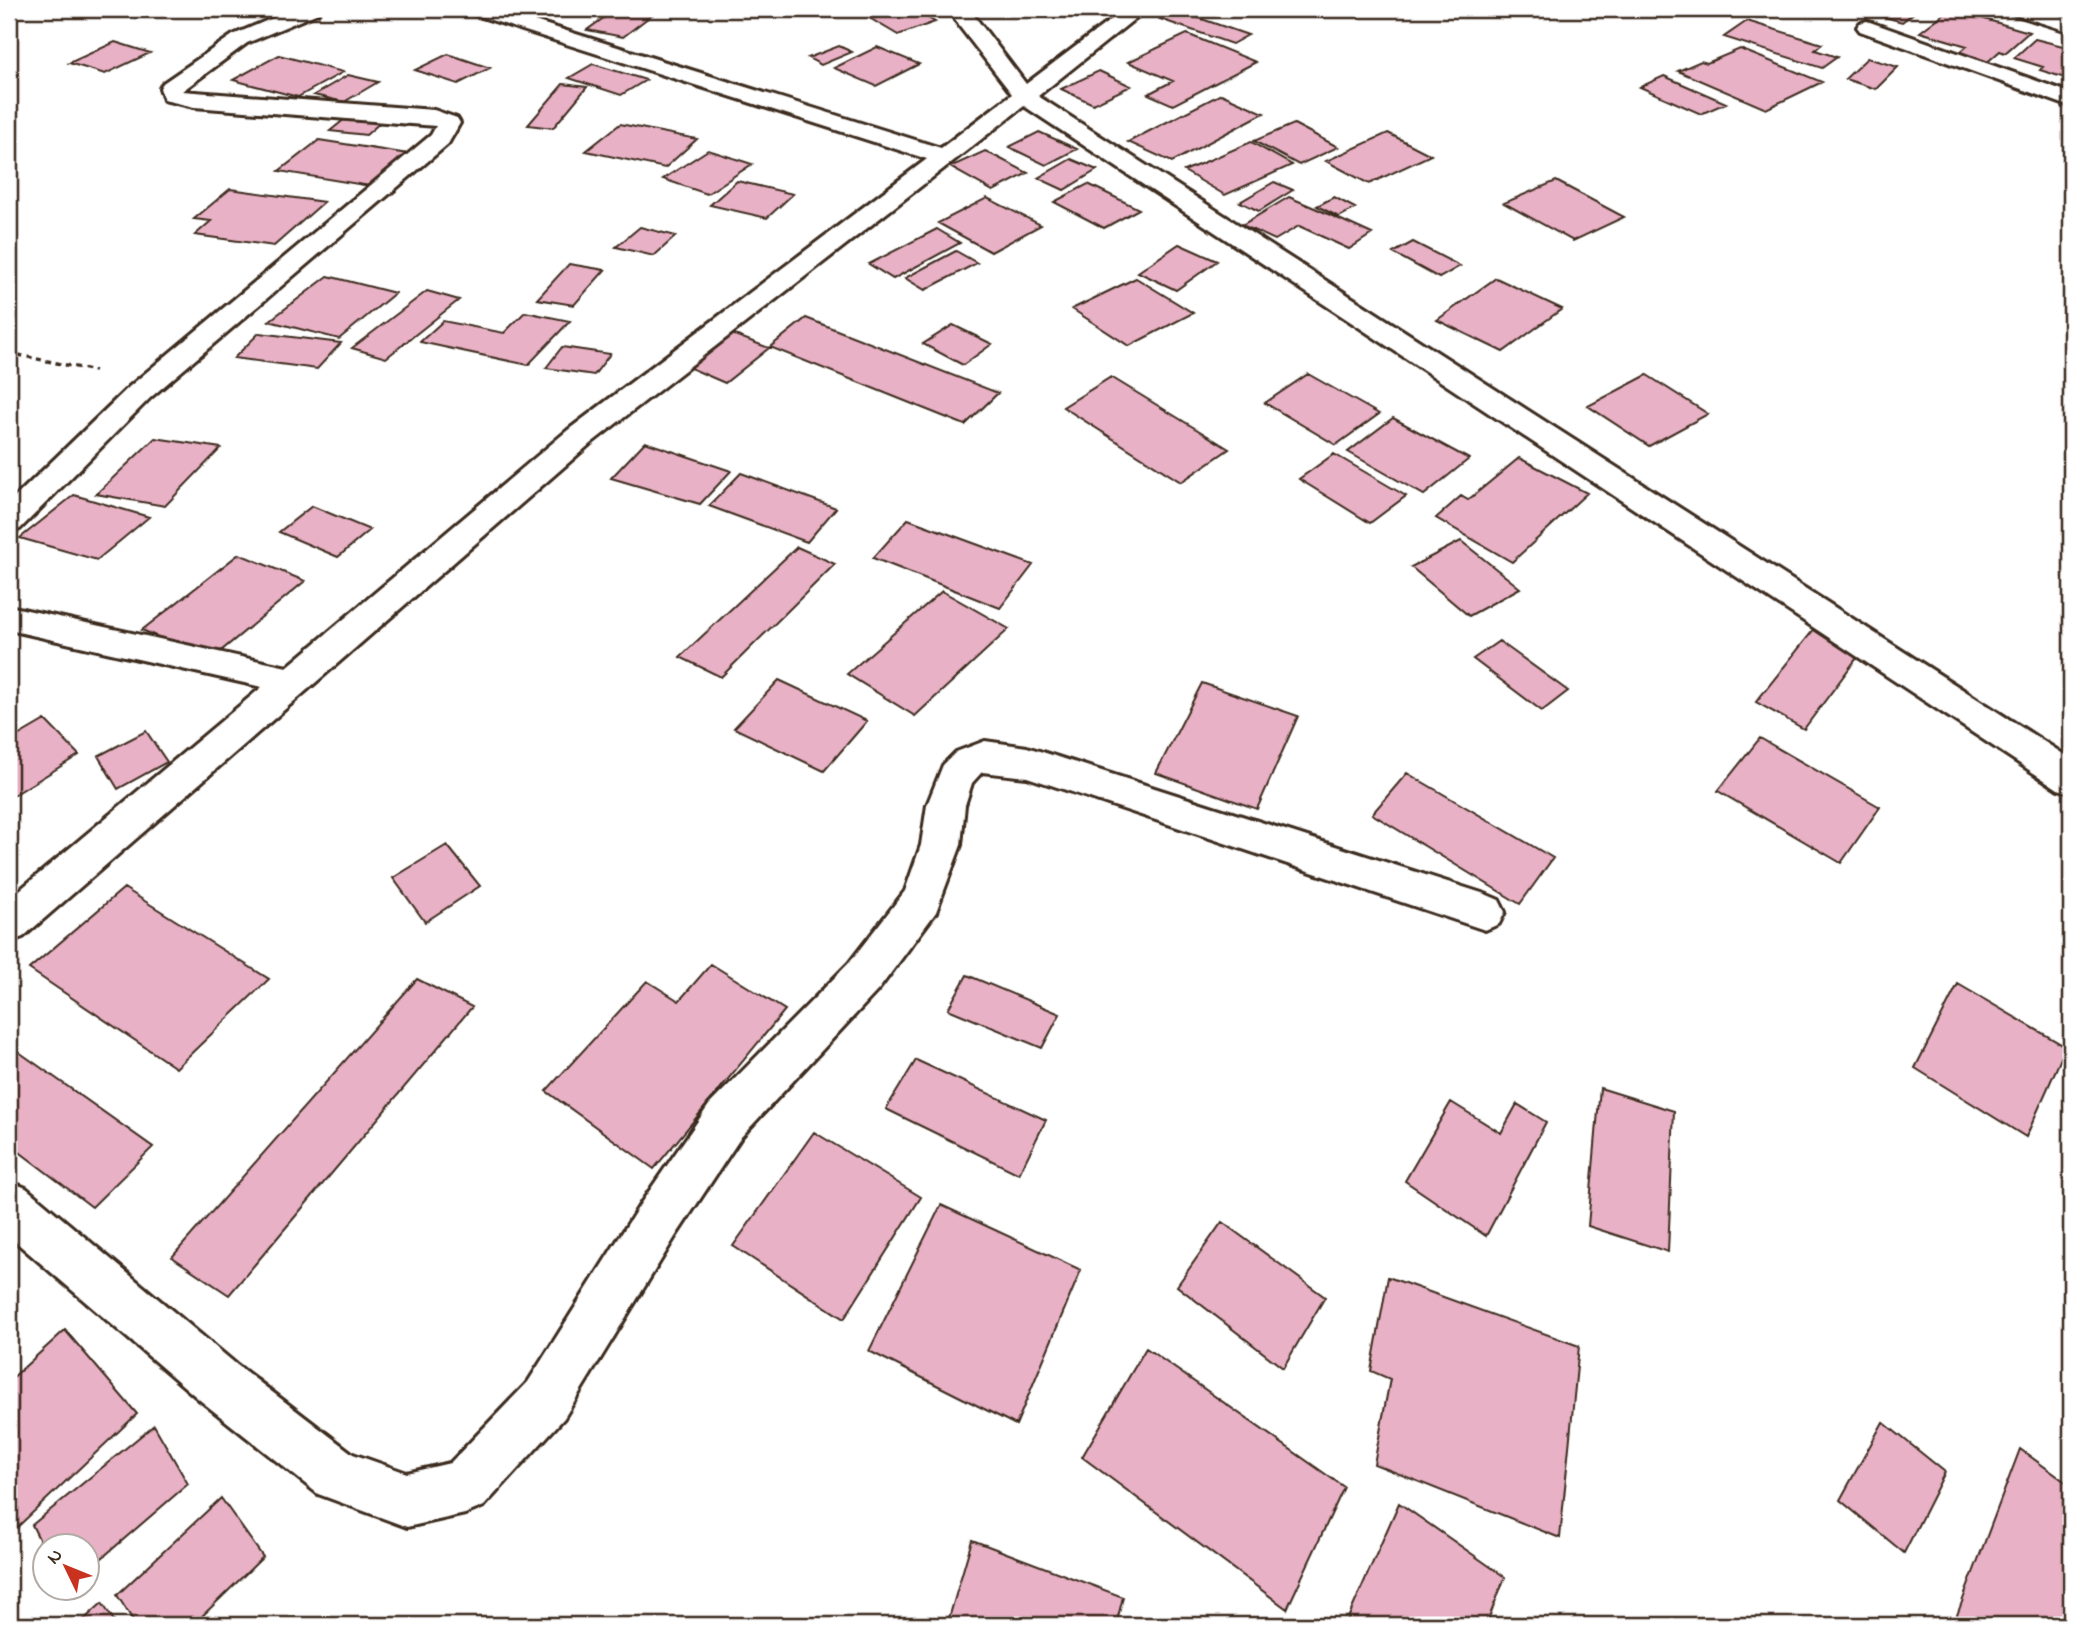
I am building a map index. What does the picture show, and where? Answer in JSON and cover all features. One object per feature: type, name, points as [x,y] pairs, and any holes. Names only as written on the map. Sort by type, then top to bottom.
[{"type":"street","points":[[9,521],[140,392],[440,139],[449,123],[434,117],[194,100],[172,95],[171,88],[240,40],[311,9]]},
{"type":"street","points":[[477,9],[946,157]]},
{"type":"street","points":[[959,9],[1025,97],[2071,778]]},
{"type":"street","points":[[9,924],[579,437],[1138,9]]},
{"type":"street","points":[[2017,9],[2071,26]]},
{"type":"street","points":[[1867,27],[2071,100]]},
{"type":"street","points":[[9,618],[292,681]]},
{"type":"street","points":[[9,1205],[219,1383],[337,1475],[407,1500],[464,1487],[547,1400],[658,1220],[725,1121],[864,976],[922,900],[941,845],[949,796],[956,776],[969,762],[985,756],[1027,762],[1485,912]]},
{"type":"path","points":[[9,354],[89,368],[140,392]]},
{"type":"building","points":[[616,9],[657,11],[623,37],[587,30]]},
{"type":"building","points":[[900,9],[936,9],[921,14],[935,22],[898,35],[871,19]]},
{"type":"building","points":[[1857,9],[1919,9],[1902,22]]},
{"type":"building","points":[[1950,9],[2029,32],[2005,53],[2000,51],[1983,66],[1954,57],[1967,46],[1920,32]]},
{"type":"building","points":[[1176,10],[1248,35],[1232,44],[1160,19]]},
{"type":"building","points":[[1747,21],[1822,44],[1815,50],[1837,57],[1822,68],[1724,37]]},
{"type":"building","points":[[1187,34],[1256,62],[1173,105],[1148,94],[1173,81],[1128,62]]},
{"type":"building","points":[[2035,39],[2071,48],[2071,80],[2014,58]]},
{"type":"building","points":[[115,42],[150,53],[105,74],[69,63]]},
{"type":"building","points":[[839,46],[852,52],[821,65],[808,58]]},
{"type":"building","points":[[877,47],[919,64],[876,86],[834,68]]},
{"type":"building","points":[[1740,49],[1822,82],[1766,109],[1678,71],[1701,61],[1707,63]]},
{"type":"building","points":[[448,54],[490,68],[458,84],[415,70]]},
{"type":"building","points":[[279,55],[343,72],[298,97],[233,80]]},
{"type":"building","points":[[1867,58],[1898,67],[1876,89],[1845,79]]},
{"type":"building","points":[[593,64],[646,80],[621,95],[569,78]]},
{"type":"building","points":[[1099,71],[1131,86],[1093,104],[1061,89]]},
{"type":"building","points":[[348,75],[378,82],[344,102],[314,95]]},
{"type":"building","points":[[1664,76],[1726,103],[1701,114],[1640,87]]},
{"type":"building","points":[[563,84],[587,87],[553,128],[528,125]]},
{"type":"building","points":[[1221,94],[1264,113],[1172,162],[1128,142]]},
{"type":"building","points":[[346,118],[381,122],[366,135],[330,131]]},
{"type":"building","points":[[620,124],[697,139],[665,168],[586,151]]},
{"type":"building","points":[[1294,124],[1338,147],[1299,165],[1254,141]]},
{"type":"building","points":[[1039,132],[1077,149],[1046,165],[1009,147]]},
{"type":"building","points":[[1388,133],[1431,155],[1369,184],[1326,161]]},
{"type":"building","points":[[319,140],[408,154],[370,186],[279,171]]},
{"type":"building","points":[[1251,142],[1292,165],[1225,195],[1184,171]]},
{"type":"building","points":[[708,150],[752,164],[707,194],[663,179]]},
{"type":"building","points":[[985,151],[1028,173],[993,191],[950,167]]},
{"type":"building","points":[[1071,159],[1097,170],[1064,190],[1038,178]]},
{"type":"building","points":[[737,181],[793,194],[767,218],[710,205]]},
{"type":"building","points":[[1556,181],[1624,217],[1573,241],[1504,203]]},
{"type":"building","points":[[1274,182],[1293,190],[1259,211],[1240,202]]},
{"type":"building","points":[[1088,184],[1139,209],[1104,228],[1054,202]]},
{"type":"building","points":[[230,189],[324,202],[274,246],[195,235],[211,221],[194,219]]},
{"type":"building","points":[[1289,197],[1372,234],[1349,249],[1299,226],[1275,240],[1242,225]]},
{"type":"building","points":[[1334,197],[1355,208],[1339,217],[1317,206]]},
{"type":"building","points":[[987,198],[1041,225],[991,252],[938,223]]},
{"type":"building","points":[[640,227],[676,236],[654,256],[616,247]]},
{"type":"building","points":[[937,229],[960,243],[893,279],[869,264]]},
{"type":"building","points":[[1413,242],[1460,266],[1439,278],[1393,253]]},
{"type":"building","points":[[1179,244],[1217,261],[1176,290],[1138,272]]},
{"type":"building","points":[[956,251],[977,263],[925,290],[905,278]]},
{"type":"building","points":[[569,264],[605,270],[574,305],[537,299]]},
{"type":"building","points":[[328,276],[395,293],[339,339],[269,321]]},
{"type":"building","points":[[1136,278],[1193,313],[1129,346],[1072,309]]},
{"type":"building","points":[[1496,278],[1562,309],[1503,352],[1437,320]]},
{"type":"building","points":[[427,291],[459,300],[386,358],[352,348]]},
{"type":"building","points":[[525,312],[570,321],[528,365],[420,342],[443,321],[504,333]]},
{"type":"building","points":[[806,318],[998,393],[965,425],[770,347]]},
{"type":"building","points":[[953,325],[992,344],[963,365],[923,344]]},
{"type":"building","points":[[259,333],[341,343],[317,369],[234,358]]},
{"type":"building","points":[[732,334],[769,348],[725,383],[688,367]]},
{"type":"building","points":[[562,347],[610,354],[594,375],[546,368]]},
{"type":"building","points":[[1308,374],[1379,414],[1336,445],[1265,403]]},
{"type":"building","points":[[1647,375],[1708,414],[1649,446],[1588,406]]},
{"type":"building","points":[[1111,377],[1229,449],[1181,482],[1063,407]]},
{"type":"building","points":[[1393,418],[1469,459],[1424,495],[1348,452]]},
{"type":"building","points":[[155,438],[221,448],[165,506],[96,494]]},
{"type":"building","points":[[645,442],[731,471],[700,504],[611,478]]},
{"type":"building","points":[[1334,454],[1406,496],[1370,523],[1299,479]]},
{"type":"building","points":[[1519,458],[1587,493],[1512,562],[1436,518],[1461,496],[1468,500]]},
{"type":"building","points":[[741,473],[836,508],[807,542],[709,506]]},
{"type":"building","points":[[74,495],[149,517],[97,560],[20,538]]},
{"type":"building","points":[[312,506],[370,530],[338,557],[279,532]]},
{"type":"building","points":[[908,519],[1033,565],[1000,608],[873,558]]},
{"type":"building","points":[[1461,541],[1520,588],[1469,616],[1411,567]]},
{"type":"building","points":[[797,547],[835,564],[721,677],[680,657]]},
{"type":"building","points":[[239,554],[305,581],[210,660],[142,630]]},
{"type":"building","points":[[942,591],[1009,629],[915,716],[847,674]]},
{"type":"building","points":[[1815,628],[1862,651],[1804,729],[1756,702]]},
{"type":"building","points":[[1499,641],[1568,691],[1542,711],[1473,659]]},
{"type":"building","points":[[779,680],[867,721],[824,771],[734,728]]},
{"type":"building","points":[[1202,683],[1298,716],[1257,809],[1156,773]]},
{"type":"building","points":[[45,720],[79,755],[9,798],[9,741]]},
{"type":"building","points":[[146,731],[167,762],[118,789],[98,756]]},
{"type":"building","points":[[1760,738],[1880,807],[1841,863],[1718,791]]},
{"type":"building","points":[[1407,773],[1553,858],[1520,904],[1372,814]]},
{"type":"building","points":[[447,845],[480,886],[425,922],[393,878]]},
{"type":"building","points":[[124,888],[269,979],[176,1068],[29,969]]},
{"type":"building","points":[[711,964],[785,1010],[654,1169],[546,1091],[647,981],[679,1001]]},
{"type":"building","points":[[967,975],[1060,1014],[1042,1048],[948,1009]]},
{"type":"building","points":[[417,979],[472,1007],[229,1295],[172,1257]]},
{"type":"building","points":[[1958,984],[2066,1047],[2026,1137],[1915,1068]]},
{"type":"building","points":[[9,1045],[153,1147],[92,1207],[9,1144]]},
{"type":"building","points":[[916,1060],[1046,1120],[1019,1174],[886,1109]]},
{"type":"building","points":[[1600,1088],[1674,1111],[1668,1252],[1588,1226]]},
{"type":"building","points":[[1451,1102],[1501,1133],[1517,1104],[1546,1122],[1486,1236],[1405,1181]]},
{"type":"building","points":[[814,1132],[921,1197],[844,1319],[733,1246]]},
{"type":"building","points":[[941,1205],[1081,1270],[1016,1425],[869,1351]]},
{"type":"building","points":[[1222,1222],[1325,1297],[1283,1368],[1177,1286]]},
{"type":"building","points":[[1388,1277],[1579,1346],[1560,1538],[1374,1464],[1390,1379],[1371,1371]]},
{"type":"building","points":[[65,1330],[137,1414],[9,1535],[9,1381]]},
{"type":"building","points":[[1146,1348],[1344,1487],[1287,1609],[1082,1457]]},
{"type":"building","points":[[1883,1422],[1945,1472],[1904,1553],[1840,1500]]},
{"type":"building","points":[[154,1425],[188,1484],[102,1558],[102,1532],[36,1532],[32,1525]]},
{"type":"building","points":[[2020,1449],[2071,1486],[2071,1625],[1957,1625],[1954,1623]]},
{"type":"building","points":[[221,1498],[263,1557],[193,1625],[136,1625],[117,1595]]},
{"type":"building","points":[[1399,1503],[1505,1577],[1486,1625],[1345,1625]]},
{"type":"building","points":[[972,1540],[1123,1597],[1116,1625],[947,1625]]},
{"type":"building","points":[[102,1603],[117,1625],[78,1625]]}]
